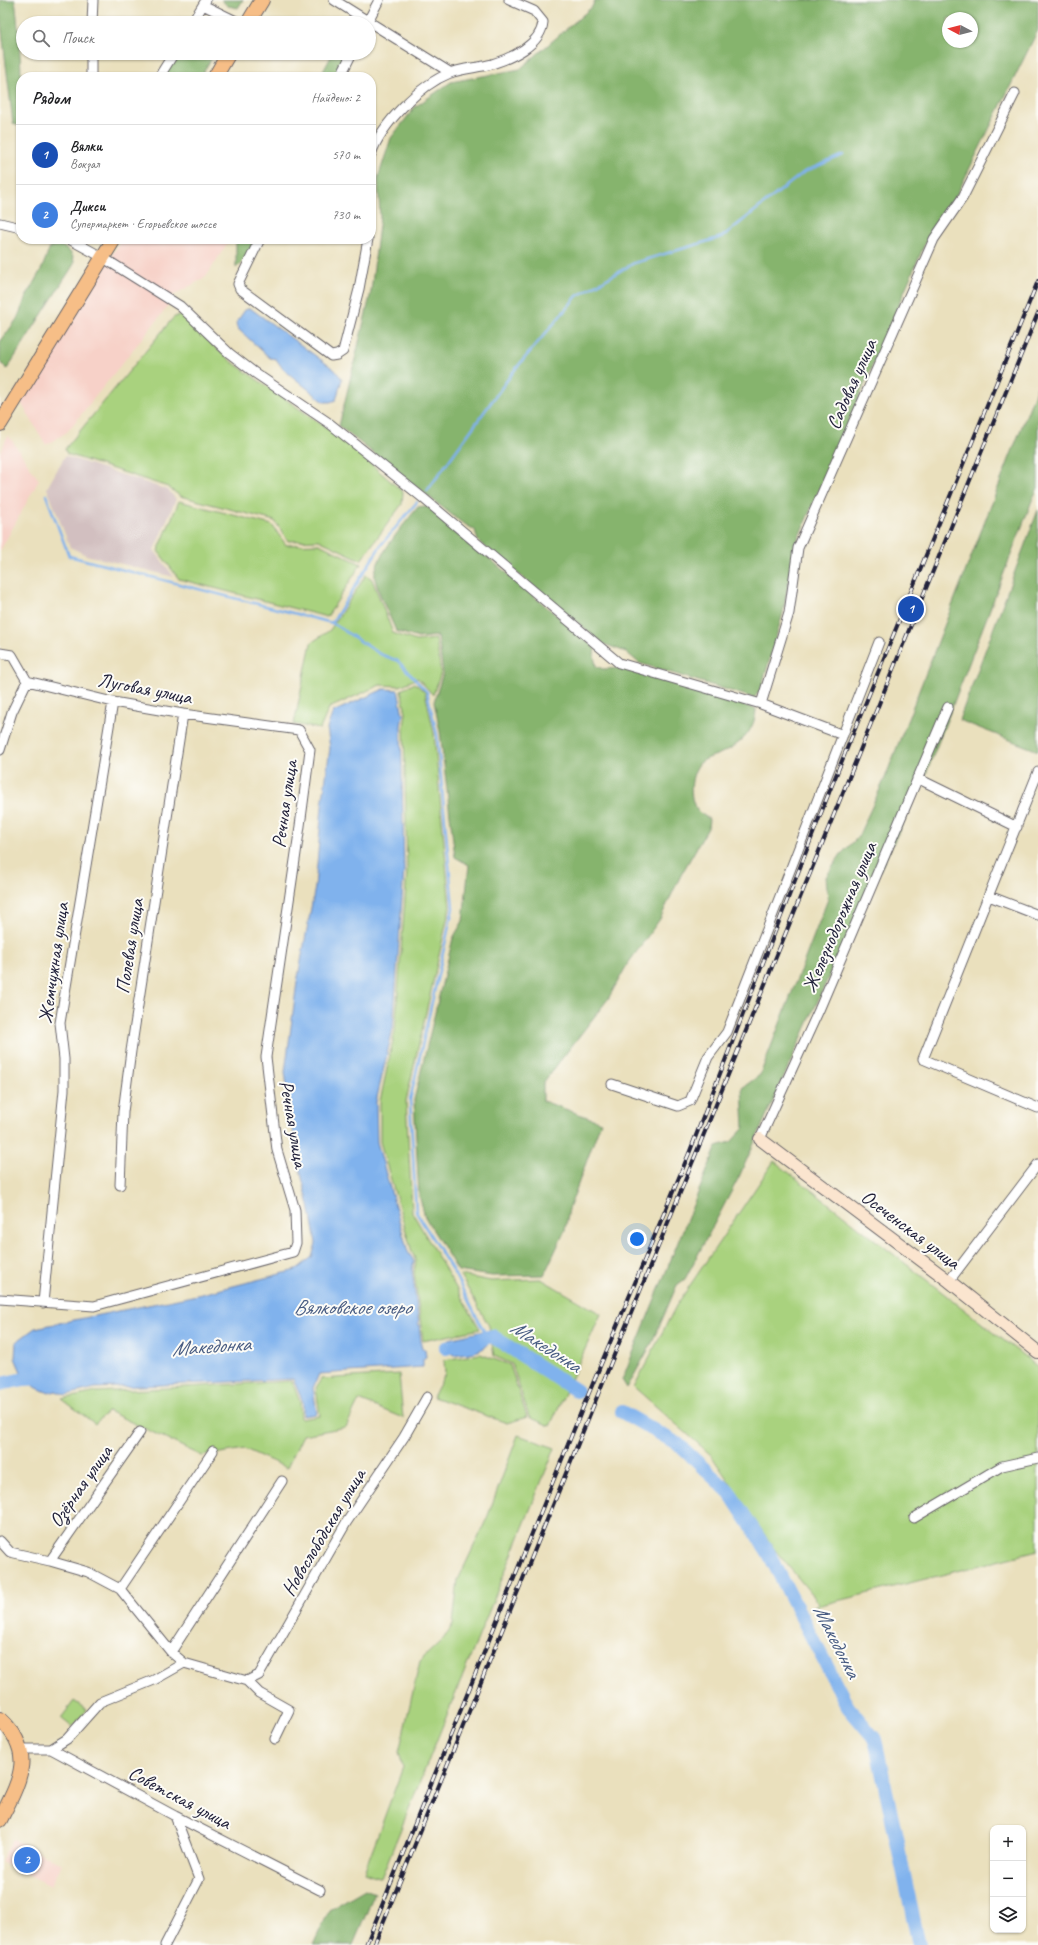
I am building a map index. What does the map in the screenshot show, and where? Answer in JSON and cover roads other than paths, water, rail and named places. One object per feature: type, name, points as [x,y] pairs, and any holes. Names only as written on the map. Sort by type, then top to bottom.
[{"type":"main road","points":[[252,16],[262,0]]},
{"type":"main road","points":[[218,72],[225,60]]},
{"type":"main road","points":[[0,424],[111,244]]},
{"type":"main road","points":[[0,1719],[12,1733],[21,1749],[22,1765],[19,1778],[0,1820]]},
{"type":"street","points":[[92,16],[93,0]]},
{"type":"street","points":[[334,0],[358,16]]},
{"type":"street","points":[[370,16],[379,0]]},
{"type":"street","points":[[376,143],[379,137],[406,103],[431,84],[450,73],[492,64],[520,51],[535,40],[542,30],[543,22],[534,11],[509,0]]},
{"type":"street","points":[[196,16],[205,2],[228,16]]},
{"type":"street","points":[[376,28],[450,73]]},
{"type":"street","points":[[91,72],[92,60]]},
{"type":"street","points":[[162,72],[170,60]]},
{"type":"street","points":[[342,72],[348,60]]},
{"type":"street","name":"Садовая улица","points":[[761,704],[789,613],[798,548],[934,239],[963,197],[1015,94]]},
{"type":"street","points":[[0,223],[16,227]]},
{"type":"street","points":[[78,244],[102,257],[180,306],[229,353],[255,373],[329,423],[424,498],[619,664],[761,704],[843,735]]},
{"type":"street","points":[[258,244],[238,284],[240,289],[331,356],[337,356],[343,351],[359,289],[367,244]]},
{"type":"street","points":[[612,1084],[678,1106],[690,1101],[708,1057],[727,1032],[879,642]]},
{"type":"street","points":[[0,653],[12,655],[27,681],[12,712],[0,750]]},
{"type":"street","name":"Луговая улица","points":[[27,681],[113,702],[183,714],[299,730]]},
{"type":"street","name":"Жемчужная улица","points":[[44,1303],[64,1090],[64,1059],[60,1023],[113,702]]},
{"type":"street","name":"Железнодорожная улица","points":[[760,1139],[819,1010],[948,708]]},
{"type":"street","name":"Полевая улица","points":[[120,1185],[123,1112],[131,1051],[183,714]]},
{"type":"street","name":"Речная улица","points":[[0,1299],[94,1306],[293,1252],[296,1243],[294,1210],[277,1150],[266,1057],[310,750],[299,730]]},
{"type":"street","points":[[1038,772],[923,1059],[1038,1108]]},
{"type":"street","points":[[917,778],[1017,827]]},
{"type":"street","points":[[989,896],[1038,915]]},
{"type":"street","name":"Осеченская улица","points":[[760,1139],[949,1281],[1038,1352]]},
{"type":"street","points":[[949,1281],[1038,1164]]},
{"type":"street","name":"Новослободская улица","points":[[247,1681],[259,1675],[346,1523],[404,1437],[427,1397]]},
{"type":"street","name":"Озёрная улица","points":[[50,1561],[140,1432]]},
{"type":"street","points":[[120,1589],[212,1451]]},
{"type":"street","points":[[914,1518],[1002,1466],[1038,1458]]},
{"type":"street","points":[[171,1652],[282,1481]]},
{"type":"street","points":[[0,1541],[10,1552],[50,1561],[88,1572],[120,1589],[171,1652],[184,1663],[247,1681],[259,1693],[289,1710],[274,1739]]},
{"type":"street","points":[[51,1749],[67,1739],[100,1702],[154,1680],[184,1663]]},
{"type":"street","name":"Советская улица","points":[[21,1749],[51,1749],[175,1816],[320,1890]]},
{"type":"street","points":[[165,1945],[199,1879],[175,1816]]},
{"type":"water","points":[[250,308],[335,370],[342,379],[336,400],[324,402],[283,369],[276,359],[270,358],[237,328],[236,323],[245,310]]},
{"type":"water","name":"Вялковское озеро","points":[[384,689],[398,690],[403,715],[401,726],[404,870],[393,1028],[376,1102],[377,1142],[408,1252],[414,1261],[412,1270],[422,1349],[425,1349],[426,1357],[423,1359],[423,1367],[319,1374],[313,1388],[317,1414],[303,1416],[303,1402],[293,1379],[95,1388],[66,1395],[56,1391],[49,1393],[37,1388],[24,1379],[15,1358],[16,1342],[35,1328],[202,1294],[296,1270],[312,1257],[316,1243],[309,1205],[297,1158],[285,1072],[297,982],[315,887],[322,806],[330,748],[327,728],[333,712]]},
{"type":"water","points":[[484,1331],[492,1336],[489,1342],[481,1350],[453,1355],[451,1351],[447,1352],[445,1344],[450,1343],[449,1339]]},
{"type":"waterway","points":[[427,491],[513,372],[577,296],[634,263],[722,237],[804,172],[843,155]]},
{"type":"waterway","points":[[46,495],[69,556],[332,623],[380,654],[398,661],[427,692],[437,735],[453,908],[410,1100],[416,1212],[454,1273],[484,1331]]},
{"type":"waterway","points":[[332,623],[381,545],[417,502]]},
{"type":"waterway","name":"Македонка","points":[[446,1348],[492,1336],[577,1391]]},
{"type":"waterway","name":"Македонка","points":[[0,1384],[24,1379],[43,1378]]},
{"type":"waterway","name":"Македонка","points":[[622,1412],[678,1444],[729,1492],[768,1552],[848,1707],[875,1739],[919,1945]]},
{"type":"railway","points":[[366,1945],[581,1412],[690,1151],[830,790],[1038,281]]},
{"type":"railway","points":[[374,1945],[1038,313]]},
{"type":"place","name":"Вялки","points":[[911,609]]},
{"type":"place","name":"Дикси","points":[[27,1860]]}]
